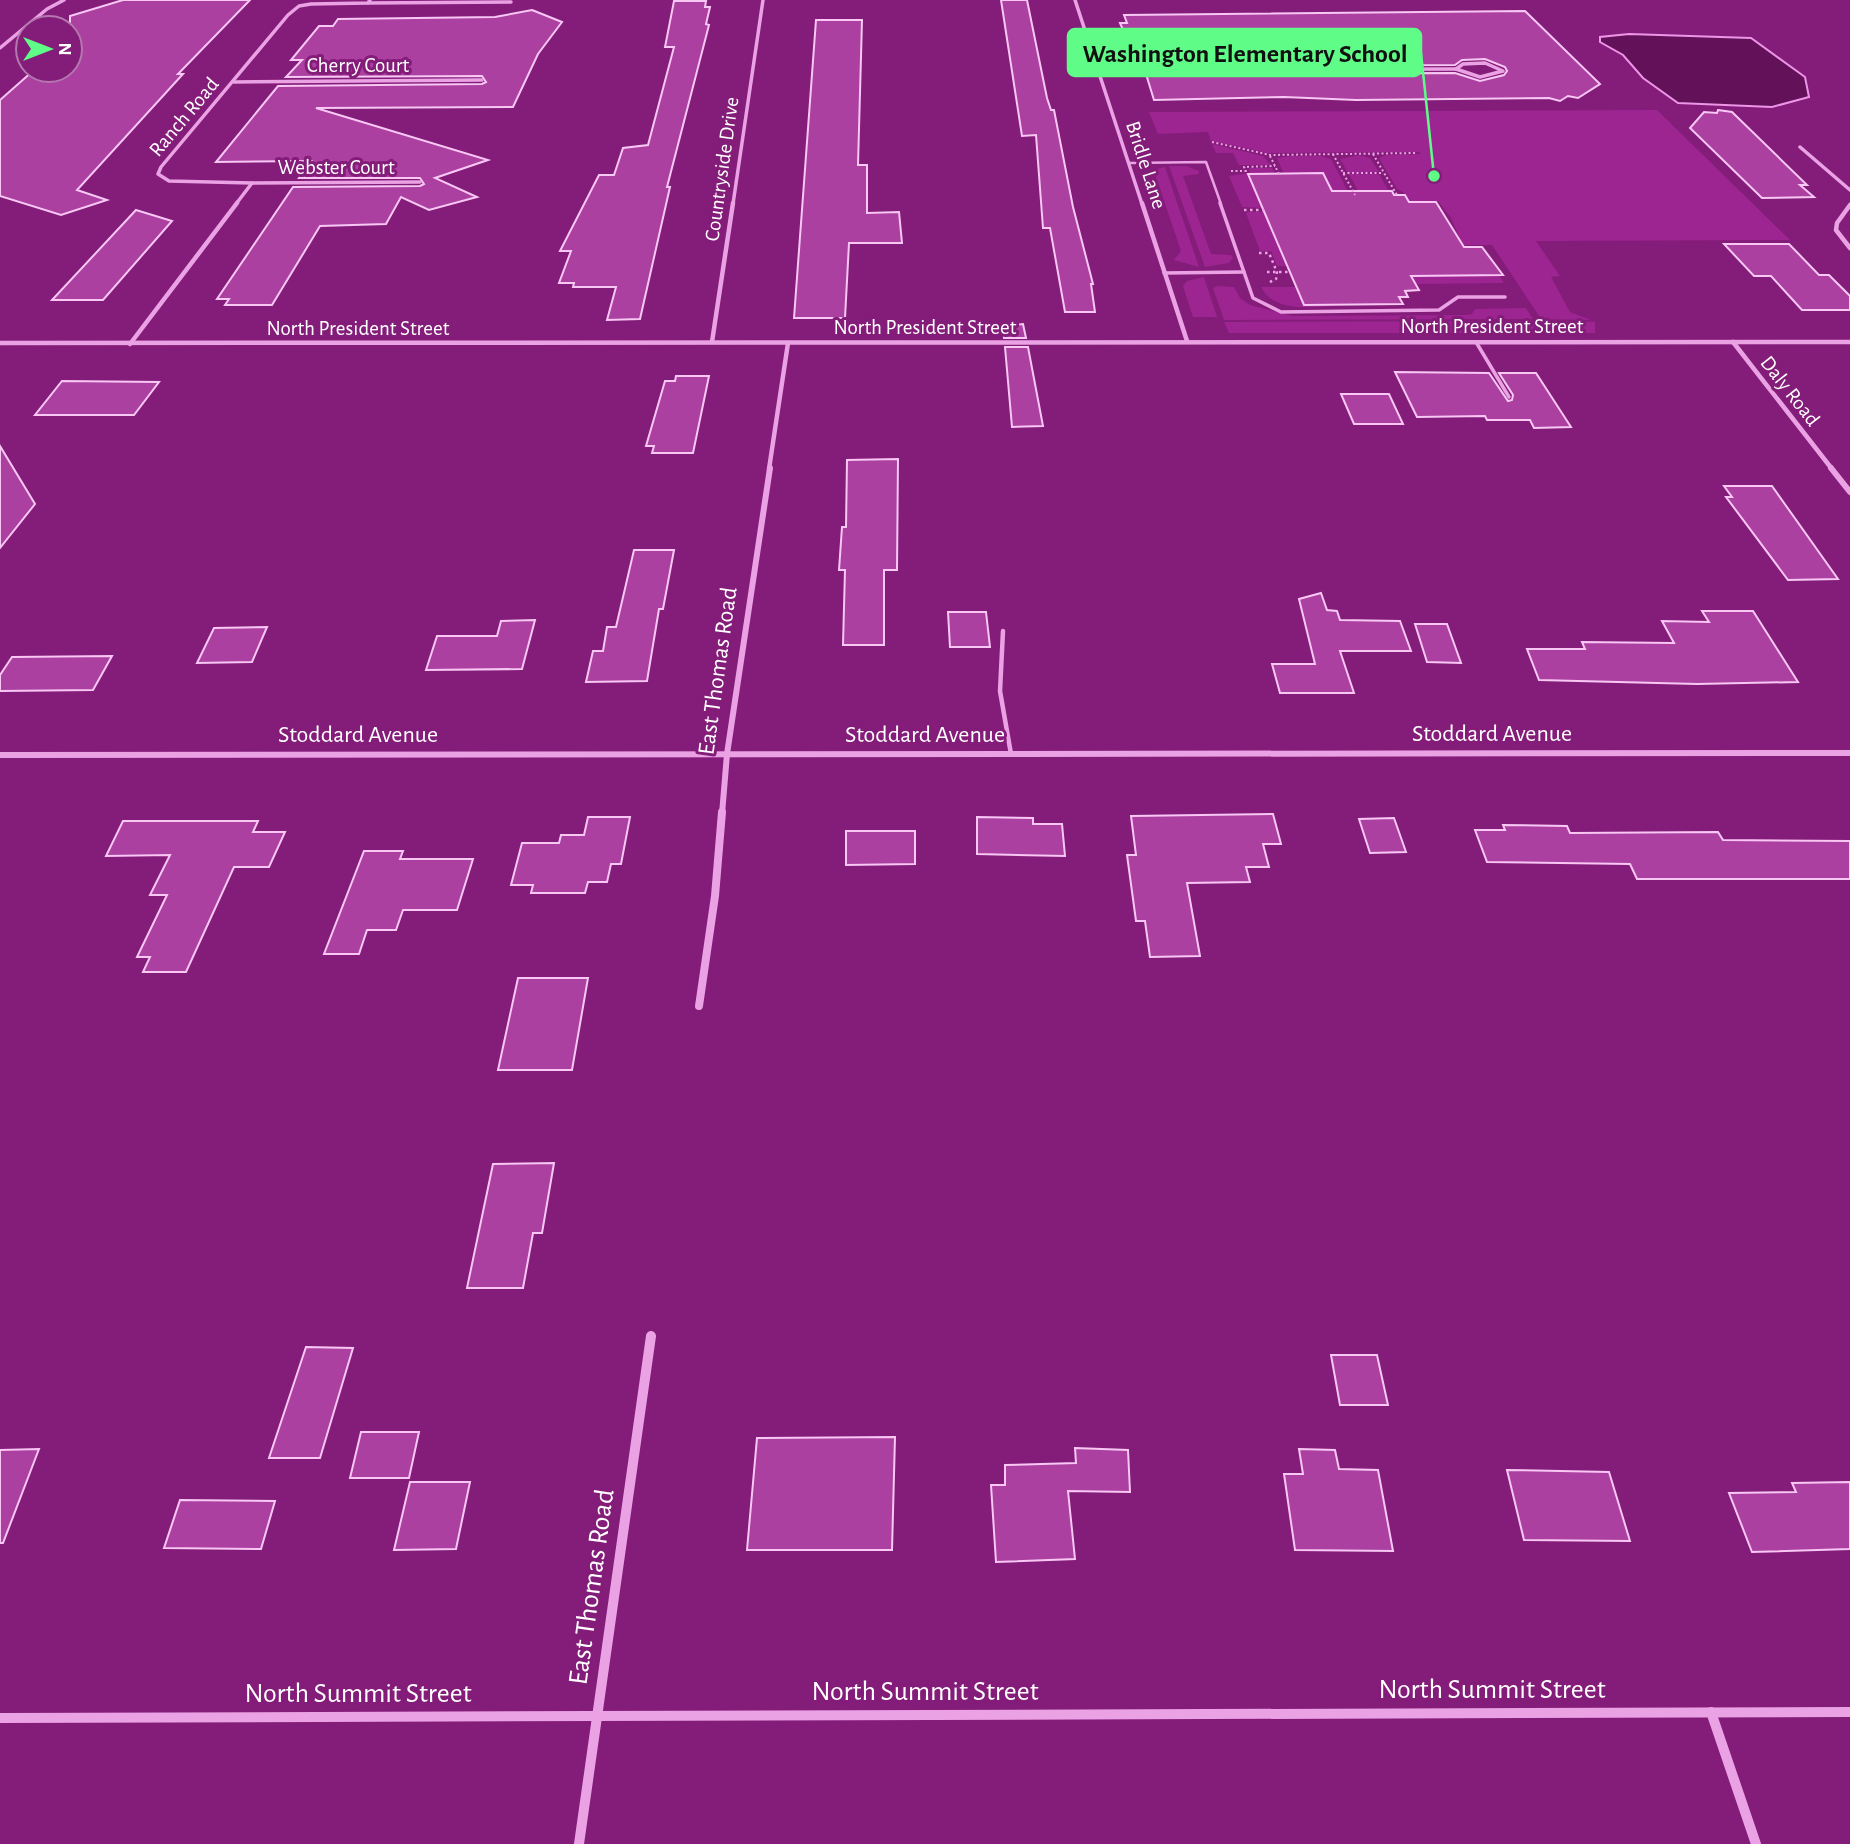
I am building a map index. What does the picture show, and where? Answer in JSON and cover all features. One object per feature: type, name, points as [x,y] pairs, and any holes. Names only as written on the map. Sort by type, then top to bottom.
[{"type":"street","points":[[0,48],[47,9],[64,0]]},
{"type":"street","name":"Countryside Drive","points":[[712,342],[763,0]]},
{"type":"street","name":"Bridle Lane","points":[[1075,0],[1187,341]]},
{"type":"street","name":"Ranch Road","points":[[252,183],[169,181],[158,174],[299,6],[369,2],[511,2]]},
{"type":"street","points":[[1099,70],[1456,69],[1476,76],[1491,76],[1503,71],[1499,67],[1477,63],[1463,64],[1456,69]]},
{"type":"street","name":"Cherry Court","points":[[234,82],[482,80]]},
{"type":"street","points":[[1800,147],[1850,190]]},
{"type":"street","name":"Webster Court","points":[[252,183],[420,182]]},
{"type":"street","points":[[130,344],[252,183]]},
{"type":"street","points":[[1850,205],[1837,223],[1836,230],[1850,248]]},
{"type":"street","name":"Daly Road","points":[[1733,342],[1850,492]]},
{"type":"street","name":"North President Street","points":[[0,343],[1850,342]]},
{"type":"street","name":"East Thomas Road","points":[[699,1006],[715,895],[727,754],[788,343]]},
{"type":"street","name":"Stoddard Avenue","points":[[0,755],[1850,752]]},
{"type":"street","name":"East Thomas Road","points":[[579,1844],[651,1336]]},
{"type":"street","points":[[1711,1712],[1756,1844]]},
{"type":"street","name":"North Summit Street","points":[[0,1718],[1850,1712]]},
{"type":"lane","points":[[1129,163],[1206,162],[1253,298],[1281,312],[1439,310],[1458,298],[1505,297]]},
{"type":"lane","points":[[1164,273],[1244,272]]},
{"type":"lane","points":[[1476,342],[1509,397]]},
{"type":"lane","points":[[1003,631],[1000,691],[1011,754]]},
{"type":"path","points":[[1204,142],[1221,143],[1235,149],[1269,155],[1417,153]]},
{"type":"path","points":[[1333,154],[1355,195]]},
{"type":"path","points":[[1373,154],[1397,195]]},
{"type":"path","points":[[1269,155],[1279,174]]},
{"type":"path","points":[[1343,173],[1384,173]]},
{"type":"path","points":[[1240,210],[1264,210]]},
{"type":"path","points":[[1256,272],[1290,272]]},
{"type":"shaded area","points":[[1629,34],[1751,38],[1805,77],[1809,97],[1772,107],[1678,103],[1643,78],[1623,55],[1600,42],[1600,37]]},
{"type":"shaded area","points":[[1657,110],[1790,240],[1536,241],[1560,276],[1551,277],[1570,312],[1591,320],[1541,319],[1492,245],[1394,245],[1393,242],[1461,241],[1451,218],[1438,201],[1410,201],[1406,194],[1397,189],[1379,158],[1386,155],[1421,154],[1419,152],[1268,153],[1211,141],[1208,132],[1158,134],[1149,112]]},
{"type":"shaded area","points":[[1212,144],[1263,156],[1271,165],[1239,165],[1233,153],[1216,153]]},
{"type":"shaded area","points":[[1359,155],[1370,158],[1379,172],[1348,173],[1340,159]]},
{"type":"shaded area","points":[[1321,156],[1331,159],[1352,199],[1284,174],[1277,158]]},
{"type":"shaded area","points":[[1169,166],[1186,166],[1199,171],[1199,174],[1183,176],[1211,254],[1231,255],[1233,258],[1229,263],[1205,267]]},
{"type":"shaded area","points":[[1165,167],[1199,267],[1174,260],[1181,251],[1155,174],[1147,177],[1148,171]]},
{"type":"shaded area","points":[[1249,168],[1272,168],[1275,174],[1248,174],[1263,208],[1242,207],[1229,176],[1250,173]]},
{"type":"shaded area","points":[[1349,174],[1379,174],[1389,191],[1358,191]]},
{"type":"shaded area","points":[[1264,212],[1288,266],[1277,266],[1271,251],[1260,251],[1246,213]]},
{"type":"shaded area","points":[[1499,275],[1504,283],[1416,284],[1411,276]]},
{"type":"shaded area","points":[[1204,277],[1217,317],[1193,317],[1183,286],[1187,281]]},
{"type":"shaded area","points":[[1234,287],[1240,298],[1250,305],[1292,316],[1466,315],[1472,314],[1475,309],[1526,308],[1533,319],[1224,320],[1213,288]]},
{"type":"shaded area","points":[[1261,287],[1297,287],[1336,306],[1284,305],[1267,295]]},
{"type":"shaded area","points":[[1536,321],[1542,333],[1229,333],[1224,322]]},
{"type":"shaded area","points":[[1541,321],[1595,322],[1595,333],[1548,333]]},
{"type":"building","points":[[123,0],[250,0],[178,74],[183,74],[77,190],[107,200],[61,215],[0,196],[0,100],[18,84],[84,84],[84,14],[77,14]]},
{"type":"building","points":[[1001,0],[1027,0],[1047,98],[1051,110],[1054,110],[1073,207],[1093,284],[1095,312],[1065,312],[1050,228],[1043,228],[1036,135],[1022,136]]},
{"type":"building","points":[[674,1],[706,1],[705,7],[710,7],[706,24],[709,25],[667,187],[670,187],[640,319],[607,320],[616,287],[573,287],[574,283],[559,283],[571,251],[560,251],[599,175],[614,175],[623,148],[648,145],[674,47],[665,47]]},
{"type":"building","points":[[532,10],[562,22],[538,54],[513,107],[316,108],[488,160],[435,178],[477,197],[429,210],[401,197],[386,224],[320,226],[272,305],[225,305],[229,299],[217,299],[293,187],[424,184],[420,178],[299,178],[311,161],[216,162],[278,86],[486,82],[482,76],[286,77],[302,60],[291,60],[319,26],[333,26],[338,19],[495,17]]},
{"type":"building","points":[[1525,11],[1600,84],[1578,98],[1568,96],[1560,101],[1549,98],[1356,100],[1284,97],[1154,100],[1146,74],[1455,73],[1480,81],[1504,75],[1507,71],[1505,67],[1485,59],[1462,60],[1455,65],[1143,66],[1138,53],[1133,53],[1120,23],[1127,23],[1124,15]]},
{"type":"building","points":[[816,20],[862,20],[858,165],[867,165],[867,213],[899,212],[902,243],[849,243],[845,318],[794,318]]},
{"type":"building","points":[[1718,110],[1732,112],[1807,185],[1800,185],[1814,197],[1762,198],[1690,128],[1704,112],[1717,113]]},
{"type":"building","points":[[1323,173],[1332,191],[1392,191],[1394,195],[1405,195],[1409,202],[1436,202],[1464,247],[1482,247],[1503,275],[1411,276],[1419,290],[1405,291],[1408,297],[1399,297],[1403,304],[1304,305],[1248,174]]},
{"type":"building","points":[[136,210],[172,221],[103,300],[52,300]]},
{"type":"building","points":[[1724,244],[1789,244],[1819,275],[1829,275],[1850,296],[1850,310],[1802,310],[1771,276],[1754,276]]},
{"type":"building","points":[[1023,324],[1026,338],[1004,338],[1003,326]]},
{"type":"building","points":[[1005,347],[1028,347],[1043,426],[1012,427]]},
{"type":"building","points":[[1395,372],[1489,373],[1508,401],[1512,400],[1513,395],[1499,373],[1536,373],[1571,427],[1534,428],[1530,420],[1487,420],[1485,416],[1417,417]]},
{"type":"building","points":[[676,376],[709,376],[693,453],[652,453],[654,446],[646,446],[665,381],[675,381]]},
{"type":"building","points":[[62,381],[159,382],[134,415],[35,415]]},
{"type":"building","points":[[1341,394],[1389,394],[1403,424],[1354,424]]},
{"type":"building","points":[[0,446],[35,504],[0,548]]},
{"type":"building","points":[[898,459],[897,570],[884,570],[884,645],[843,645],[845,570],[839,570],[842,527],[846,527],[847,460]]},
{"type":"building","points":[[1724,486],[1772,486],[1838,579],[1788,580],[1726,497],[1732,497]]},
{"type":"building","points":[[634,550],[674,550],[663,609],[659,609],[647,681],[586,682],[593,651],[603,651],[607,627],[616,627]]},
{"type":"building","points":[[1321,593],[1327,610],[1337,611],[1340,620],[1400,621],[1411,651],[1340,651],[1354,693],[1280,693],[1272,664],[1315,664],[1299,599]]},
{"type":"building","points":[[1702,611],[1753,611],[1798,682],[1697,684],[1539,680],[1527,649],[1585,649],[1582,642],[1674,643],[1662,621],[1709,622]]},
{"type":"building","points":[[948,612],[986,612],[990,647],[950,647]]},
{"type":"building","points":[[535,620],[522,669],[426,670],[437,636],[497,636],[501,621]]},
{"type":"building","points":[[1415,624],[1447,624],[1461,663],[1427,662]]},
{"type":"building","points":[[267,627],[252,662],[197,663],[214,628]]},
{"type":"building","points":[[112,656],[93,690],[0,691],[0,675],[12,657]]},
{"type":"building","points":[[1273,814],[1281,844],[1263,844],[1269,867],[1246,867],[1250,882],[1187,883],[1200,956],[1150,957],[1145,921],[1136,921],[1127,855],[1136,855],[1131,816]]},
{"type":"building","points":[[588,817],[630,817],[621,864],[611,864],[607,882],[588,882],[585,893],[531,893],[533,885],[511,885],[522,843],[559,843],[561,835],[584,835]]},
{"type":"building","points":[[977,817],[1033,818],[1033,824],[1062,824],[1065,856],[977,854]]},
{"type":"building","points":[[1394,818],[1406,852],[1370,853],[1359,819]]},
{"type":"building","points":[[123,821],[258,821],[253,832],[285,832],[269,867],[234,867],[186,972],[143,972],[150,957],[137,957],[167,895],[150,895],[170,855],[106,856]]},
{"type":"building","points":[[1503,825],[1567,826],[1570,833],[1718,832],[1723,840],[1850,841],[1850,879],[1637,879],[1630,864],[1487,862],[1475,830],[1505,830]]},
{"type":"building","points":[[846,831],[915,831],[915,864],[846,865]]},
{"type":"building","points":[[364,851],[403,851],[400,859],[473,859],[457,910],[403,910],[396,930],[367,930],[359,954],[324,954]]},
{"type":"building","points":[[518,978],[588,978],[572,1070],[498,1070]]},
{"type":"building","points":[[554,1163],[542,1233],[533,1233],[523,1288],[467,1288],[493,1164]]},
{"type":"building","points":[[306,1347],[353,1348],[320,1458],[269,1458]]},
{"type":"building","points":[[1331,1355],[1377,1355],[1388,1405],[1340,1405]]},
{"type":"building","points":[[361,1432],[419,1432],[409,1478],[350,1478]]},
{"type":"building","points":[[895,1437],[892,1550],[747,1550],[757,1438]]},
{"type":"building","points":[[1075,1448],[1128,1450],[1130,1492],[1068,1491],[1075,1559],[996,1562],[991,1485],[1005,1485],[1005,1465],[1076,1463]]},
{"type":"building","points":[[39,1449],[3,1543],[0,1543],[0,1450]]},
{"type":"building","points":[[1299,1449],[1335,1450],[1339,1469],[1378,1470],[1393,1551],[1295,1550],[1284,1474],[1303,1474]]},
{"type":"building","points":[[1507,1470],[1609,1472],[1630,1541],[1524,1540]]},
{"type":"building","points":[[410,1482],[470,1482],[456,1549],[394,1550]]},
{"type":"building","points":[[1850,1482],[1850,1549],[1752,1552],[1729,1493],[1796,1492],[1792,1483]]},
{"type":"building","points":[[180,1500],[275,1501],[261,1549],[164,1548]]},
{"type":"place","name":"Washington Elementary School","points":[[1434,176]]}]
